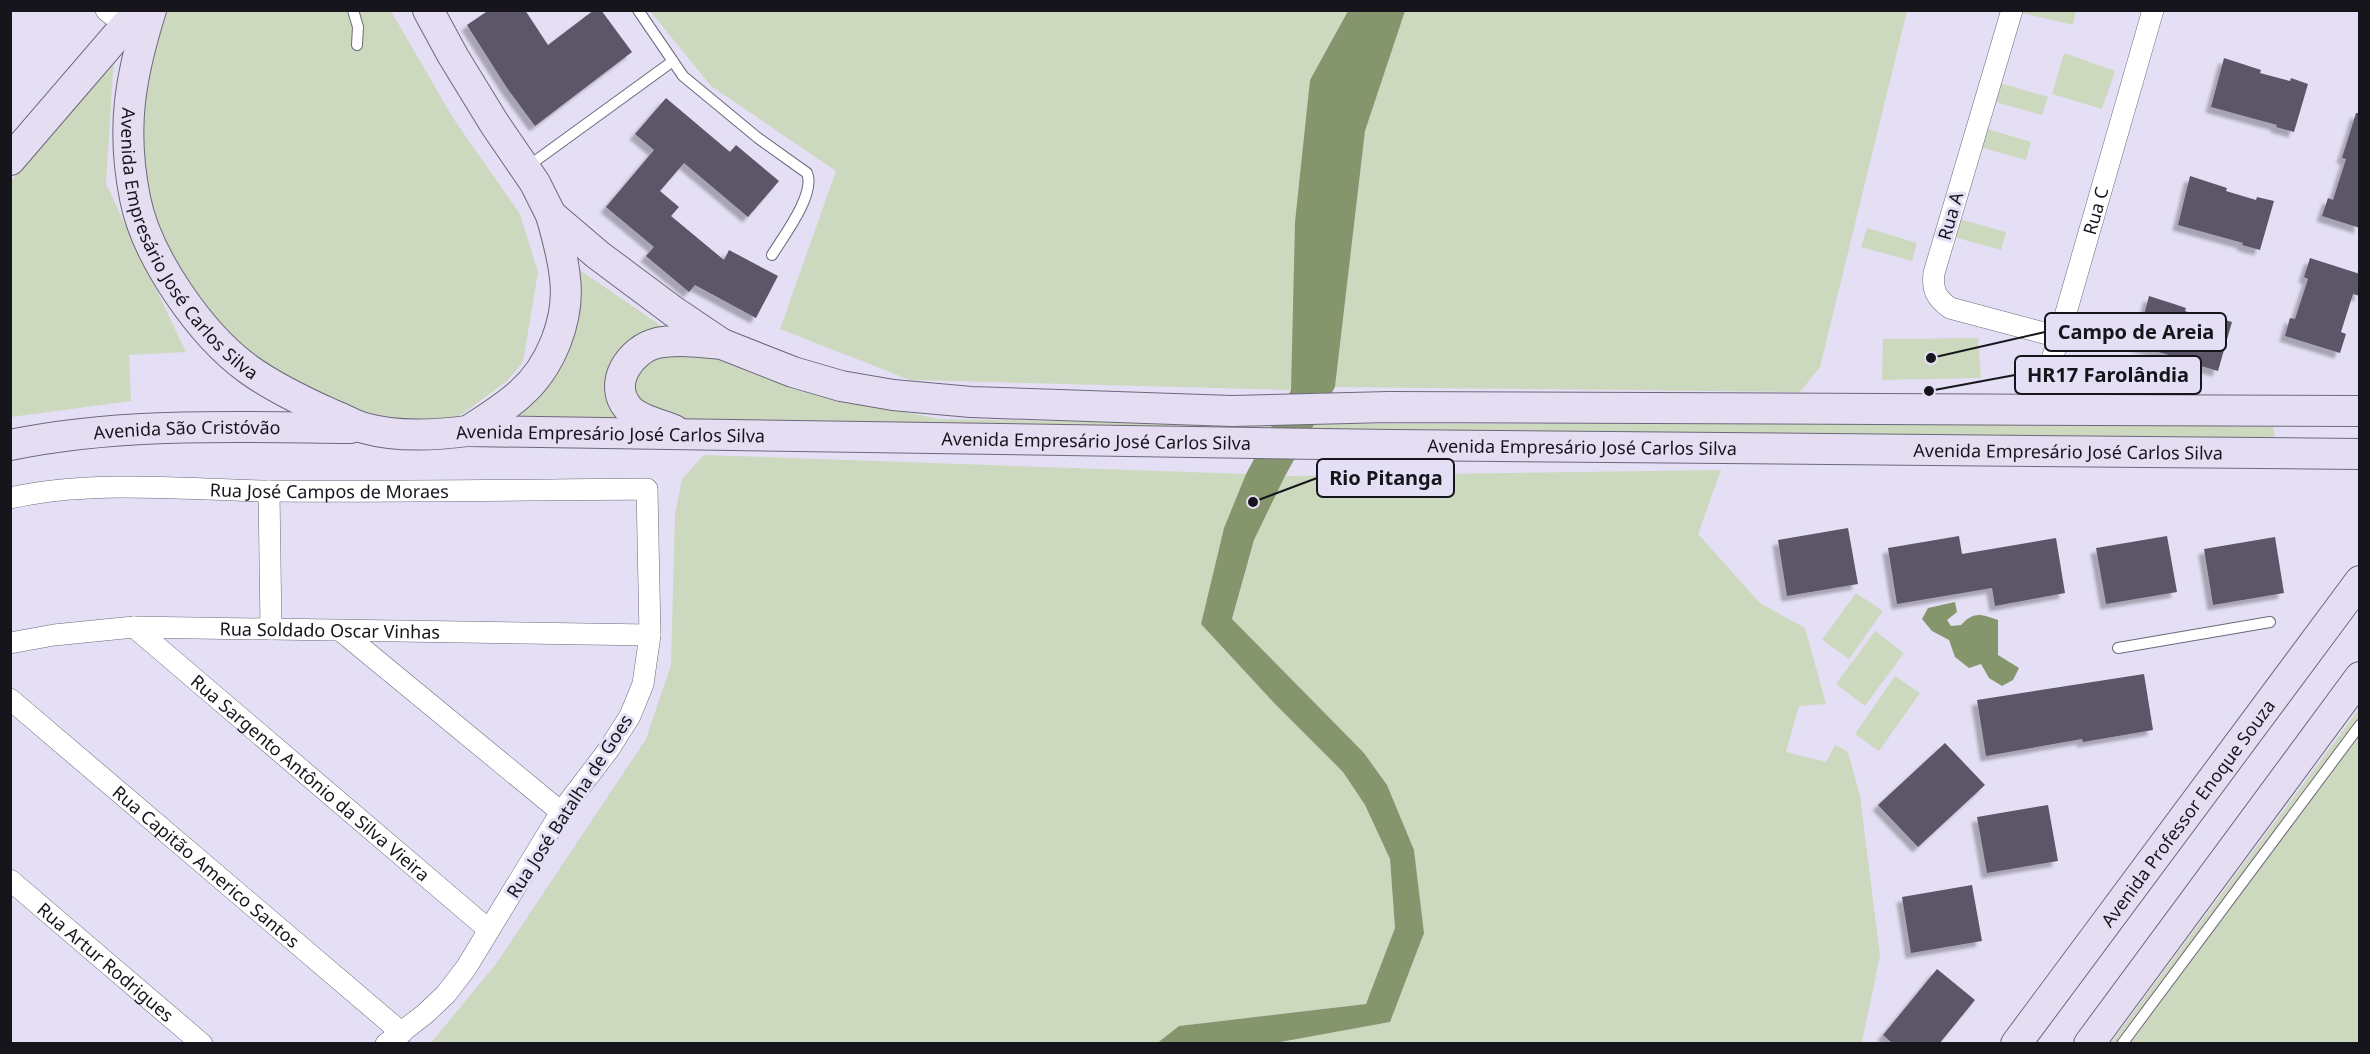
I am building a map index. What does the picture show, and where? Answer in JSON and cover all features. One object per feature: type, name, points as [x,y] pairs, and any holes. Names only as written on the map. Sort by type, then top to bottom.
[{"type":"main road","name":"Avenida Empresário José Carlos Silva","points":[[151,10],[132,77],[127,120],[135,200],[158,261],[205,328],[246,368],[303,402],[365,428],[424,434],[468,432],[1241,441],[1392,445],[2360,454]]},
{"type":"main road","name":"Avenida Empresário José Carlos Silva","points":[[428,10],[458,66],[525,169],[551,215],[598,255],[722,344],[793,372],[841,386],[892,395],[971,402],[1232,411],[1389,407],[2360,411]]},
{"type":"main road","points":[[10,160],[123,15]]},
{"type":"main road","points":[[468,432],[521,394],[537,377],[557,338],[565,299],[565,280],[561,252],[551,215]]},
{"type":"main road","points":[[687,435],[646,420],[628,408],[621,393],[620,379],[627,363],[641,349],[657,343],[722,344]]},
{"type":"main road","name":"Avenida São Cristóvão","points":[[10,445],[44,438],[190,427],[365,428]]},
{"type":"main road","name":"Avenida Professor Enoque Souza","points":[[2016,1044],[2360,581]]},
{"type":"main road","points":[[2088,1044],[2360,677]]},
{"type":"street","name":"Rua A","points":[[2012,10],[1934,273],[1933,288],[1936,296],[1950,308],[2059,337]]},
{"type":"street","name":"Rua C","points":[[2036,410],[2153,10]]},
{"type":"street","name":"Rua José Campos de Moraes","points":[[10,498],[29,494],[118,487],[269,491],[647,489]]},
{"type":"street","name":"Rua José Batalha de Goes","points":[[394,1038],[446,994],[466,968],[561,812],[609,750],[630,716],[643,684],[650,635],[647,489]]},
{"type":"street","points":[[269,491],[270,629]]},
{"type":"street","name":"Rua Soldado Oscar Vinhas","points":[[10,643],[54,635],[134,627],[650,635]]},
{"type":"street","name":"Rua Sargento Antônio da Silva Vieira","points":[[134,627],[489,930]]},
{"type":"street","points":[[341,631],[561,812]]},
{"type":"street","name":"Rua Capitão Americo Santos","points":[[10,699],[394,1038]]},
{"type":"street","name":"Rua Artur Rodrigues","points":[[10,880],[202,1044]]},
{"type":"lane","points":[[353,10],[358,27],[357,45]]},
{"type":"lane","points":[[638,10],[683,76],[809,177],[810,183],[802,204],[772,255]]},
{"type":"lane","points":[[525,169],[673,61]]},
{"type":"lane","points":[[2118,648],[2270,622]]},
{"type":"lane","points":[[2122,1044],[2360,725]]},
{"type":"shaded area","points":[[162,11],[391,11],[453,118],[520,214],[538,272],[523,362],[507,381],[454,420],[403,424],[336,402],[240,351],[186,297],[154,235],[142,180],[139,117]]},
{"type":"shaded area","points":[[650,11],[1348,11],[1310,80],[1291,390],[910,380],[780,329],[836,171],[711,86]]},
{"type":"shaded area","points":[[1348,11],[1405,11],[1365,131],[1335,387],[1285,476],[1254,540],[1232,619],[1364,753],[1387,785],[1414,850],[1424,933],[1390,1022],[1275,1043],[1156,1044],[1179,1026],[1366,1004],[1395,928],[1390,859],[1365,805],[1343,772],[1275,704],[1201,624],[1224,528],[1246,474],[1291,390],[1295,222],[1310,80]]},
{"type":"shaded area","points":[[1405,11],[1907,11],[1820,367],[1800,392],[1335,387],[1365,131]]},
{"type":"shaded area","points":[[2022,11],[2076,11],[2073,25],[2022,13]]},
{"type":"shaded area","points":[[2064,53],[2115,71],[2102,109],[2052,94]]},
{"type":"shaded area","points":[[114,57],[106,184],[186,352],[129,355],[131,401],[11,417],[11,181]]},
{"type":"shaded area","points":[[1997,82],[2048,97],[2042,115],[1992,101]]},
{"type":"shaded area","points":[[1981,127],[2031,142],[2026,160],[1976,146]]},
{"type":"shaded area","points":[[1956,218],[2006,232],[2001,250],[1950,236]]},
{"type":"shaded area","points":[[1867,228],[1917,243],[1912,261],[1861,247]]},
{"type":"shaded area","points":[[561,257],[696,350],[835,397],[939,419],[1246,424],[2272,422],[2275,436],[2261,439],[499,421],[548,367]]},
{"type":"shaded area","points":[[1978,338],[1981,378],[1882,380],[1883,339]]},
{"type":"shaded area","points":[[704,455],[1246,474],[1224,529],[1201,624],[1275,704],[1343,772],[1365,805],[1390,859],[1395,928],[1367,1004],[1179,1026],[1156,1044],[430,1044],[496,964],[646,739],[671,665],[675,514],[682,479]]},
{"type":"shaded area","points":[[1721,470],[1698,534],[1760,603],[1805,628],[1826,704],[1799,706],[1786,752],[1826,762],[1835,745],[1848,752],[1860,796],[1880,956],[1861,1044],[1275,1043],[1390,1022],[1424,932],[1414,850],[1387,785],[1364,753],[1232,620],[1254,540],[1285,476]]},
{"type":"shaded area","points":[[1856,593],[1883,611],[1849,659],[1822,640]]},
{"type":"shaded area","points":[[1955,602],[1957,612],[1947,620],[1951,626],[1961,625],[1970,617],[1978,615],[1998,620],[1998,655],[2019,668],[2013,680],[2002,686],[1989,678],[1981,664],[1969,668],[1955,657],[1949,640],[1932,631],[1922,619],[1928,608]]},
{"type":"shaded area","points":[[1875,631],[1904,653],[1865,706],[1836,684]]},
{"type":"shaded area","points":[[1895,676],[1920,693],[1879,751],[1855,734]]},
{"type":"shaded area","points":[[2359,709],[2359,1043],[2110,1044]]},
{"type":"building","points":[[489,10],[525,10],[548,45],[594,10],[601,10],[632,52],[535,126],[507,88],[467,25]]},
{"type":"building","points":[[2224,58],[2261,70],[2260,73],[2290,81],[2291,78],[2308,84],[2294,132],[2211,107]]},
{"type":"building","points":[[666,98],[730,152],[736,145],[779,181],[748,217],[684,163],[660,191],[679,207],[671,216],[724,260],[729,250],[778,276],[756,318],[695,285],[689,292],[646,256],[654,247],[606,207],[654,150],[635,134]]},
{"type":"building","points":[[2356,113],[2360,113],[2360,228],[2322,216],[2328,198],[2333,200],[2346,159],[2342,158]]},
{"type":"building","points":[[2190,176],[2256,200],[2257,197],[2274,201],[2260,250],[2178,225]]},
{"type":"building","points":[[2310,258],[2360,274],[2360,296],[2353,294],[2341,332],[2346,334],[2340,353],[2285,336],[2290,318],[2295,319],[2308,279],[2304,277]]},
{"type":"building","points":[[2149,296],[2186,308],[2185,311],[2214,321],[2216,317],[2232,322],[2218,371],[2201,366],[2202,364],[2136,346]]},
{"type":"building","points":[[1848,528],[1858,584],[1787,596],[1778,540]]},
{"type":"building","points":[[1959,536],[1962,554],[2056,538],[2065,593],[1995,606],[1992,588],[1897,604],[1888,548]]},
{"type":"building","points":[[2167,536],[2177,592],[2106,604],[2096,548]]},
{"type":"building","points":[[2275,537],[2284,593],[2213,605],[2204,549]]},
{"type":"building","points":[[2144,674],[2153,730],[2083,742],[2082,739],[1986,756],[1977,700]]},
{"type":"building","points":[[1945,743],[1985,785],[1918,847],[1878,805]]},
{"type":"building","points":[[2048,805],[2058,861],[1987,873],[1977,817]]},
{"type":"building","points":[[1972,885],[1982,941],[1911,953],[1902,897]]},
{"type":"building","points":[[1937,969],[1975,1000],[1939,1044],[1893,1044],[1883,1035]]},
{"type":"place","name":"Campo de Areia","points":[[1931,358]]},
{"type":"place","name":"HR17 Farolândia","points":[[1929,391]]},
{"type":"place","name":"Rio Pitanga","points":[[1253,502]]}]
